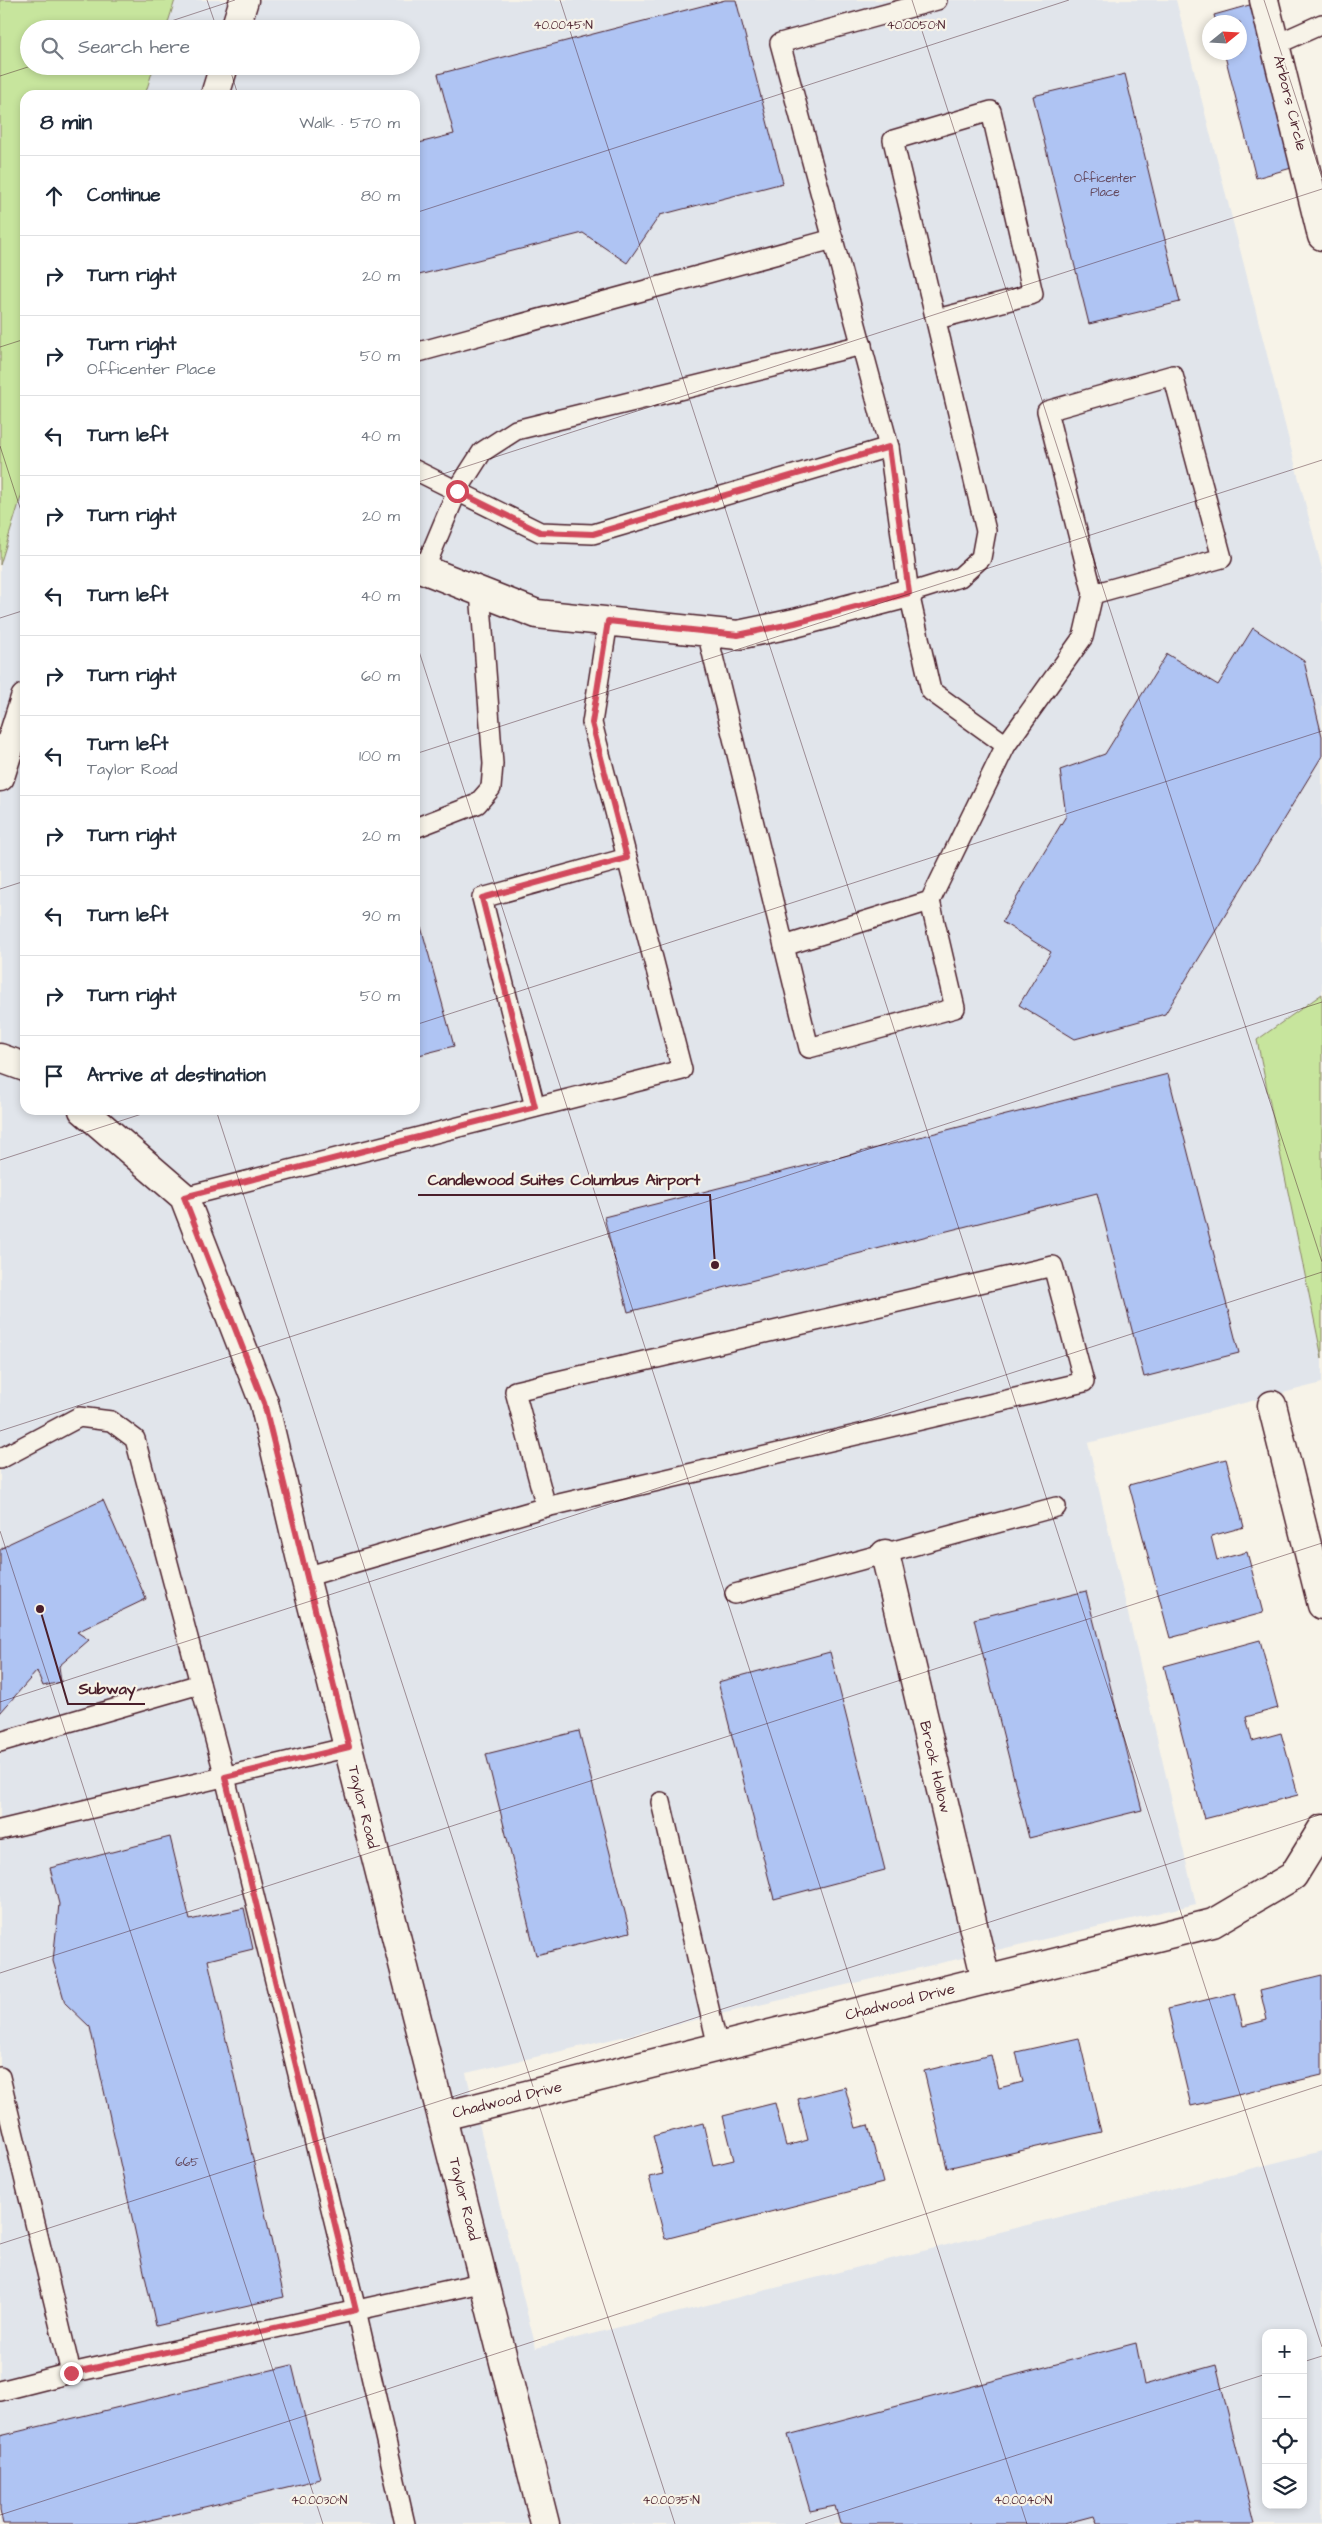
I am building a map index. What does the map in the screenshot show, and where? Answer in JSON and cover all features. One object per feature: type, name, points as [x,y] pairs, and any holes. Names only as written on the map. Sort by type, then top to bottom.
[{"type":"street","points":[[238,20],[244,0]]},
{"type":"street","name":"Arbors Circle","points":[[1264,0],[1322,236]]},
{"type":"street","points":[[217,90],[221,75]]},
{"type":"street","points":[[420,568],[537,614],[738,635],[795,623],[909,593]]},
{"type":"street","points":[[0,777],[20,714]]},
{"type":"street","points":[[0,1058],[20,1065]]},
{"type":"street","name":"Taylor Road","points":[[89,1115],[184,1197],[264,1403],[305,1577],[545,2524]]},
{"type":"street","points":[[1272,1405],[1322,1604]]},
{"type":"street","name":"Brook Hollow","points":[[885,1554],[986,1980]]},
{"type":"street","name":"Chadwood Drive","points":[[442,2116],[1213,1924],[1293,1876],[1322,1829]]},
{"type":"lane","points":[[937,0],[780,42],[889,447],[909,593],[931,691],[1006,746]]},
{"type":"lane","points":[[1275,45],[1322,24]]},
{"type":"lane","points":[[909,593],[960,577],[981,558],[986,531],[893,140],[991,111],[1033,294],[936,319]]},
{"type":"lane","points":[[420,352],[832,240]]},
{"type":"lane","points":[[420,568],[457,491],[482,452],[516,430],[862,345]]},
{"type":"lane","points":[[707,632],[809,1048],[955,1008],[930,901],[1006,746],[1083,637],[1093,594],[1047,412],[1173,375],[1222,558],[1093,594]]},
{"type":"lane","points":[[420,472],[540,532],[593,534],[889,447]]},
{"type":"lane","points":[[420,826],[477,804],[491,788],[493,764],[480,591]]},
{"type":"lane","points":[[184,1197],[682,1070],[592,723],[608,621]]},
{"type":"lane","points":[[535,1107],[482,898],[627,858]]},
{"type":"lane","points":[[784,946],[930,901]]},
{"type":"lane","points":[[305,1577],[546,1507],[1084,1382],[1054,1266],[516,1391],[546,1507]]},
{"type":"lane","points":[[0,1460],[79,1417],[111,1421],[134,1439],[225,1777],[356,2310],[406,2524]]},
{"type":"lane","points":[[735,1594],[1056,1507]]},
{"type":"lane","points":[[0,1742],[200,1684]]},
{"type":"lane","points":[[0,1830],[349,1747]]},
{"type":"lane","points":[[661,1802],[718,2047]]},
{"type":"lane","points":[[0,2077],[71,2373]]},
{"type":"lane","points":[[0,2391],[71,2373],[485,2282]]},
{"type":"shaded area","points":[[175,0],[1176,0],[1322,569],[1322,994],[1257,1040],[1322,1358],[1322,1383],[1088,1443],[1196,1904],[466,2073],[536,2348],[1322,2151],[1322,2524],[0,2524],[0,565],[20,500],[20,1115],[420,1115],[420,90],[147,90],[151,75],[420,75],[420,20],[169,20]]},
{"type":"green space","points":[[0,0],[175,0],[169,20],[20,20],[20,75],[151,75],[147,90],[20,90],[20,500],[0,565]]},
{"type":"green space","points":[[1322,994],[1322,1358],[1257,1040]]},
{"type":"building","points":[[725,0],[736,0],[783,183],[660,215],[627,263],[583,233],[420,275],[420,143],[454,134],[438,74]]},
{"type":"building","points":[[1253,4],[1295,167],[1256,178],[1226,60],[1247,60],[1247,15],[1214,15]]},
{"type":"building","points":[[1125,74],[1180,302],[1089,324],[1033,96]]},
{"type":"building","points":[[1253,628],[1304,661],[1322,736],[1322,756],[1165,1014],[1075,1039],[1019,1005],[1051,952],[1002,922],[1066,816],[1060,770],[1105,754],[1167,654],[1218,685]]},
{"type":"building","points":[[420,923],[454,1046],[420,1055]]},
{"type":"building","points":[[1168,1074],[1239,1353],[1144,1377],[1097,1193],[628,1312],[604,1217]]},
{"type":"building","points":[[1226,1459],[1244,1527],[1211,1536],[1217,1560],[1247,1552],[1263,1613],[1170,1638],[1129,1485]]},
{"type":"building","points":[[103,1500],[146,1599],[77,1632],[89,1640],[59,1666],[61,1682],[43,1686],[37,1671],[0,1713],[0,1550],[10,1543]]},
{"type":"building","points":[[1086,1591],[1142,1810],[1029,1838],[974,1619]]},
{"type":"building","points":[[1260,1640],[1278,1708],[1246,1717],[1252,1741],[1281,1733],[1298,1795],[1204,1819],[1164,1666]]},
{"type":"building","points":[[830,1652],[885,1870],[774,1899],[718,1682]]},
{"type":"building","points":[[579,1731],[630,1932],[536,1955],[486,1754]]},
{"type":"building","points":[[170,1837],[190,1920],[244,1908],[253,1949],[208,1960],[284,2297],[156,2326],[90,2027],[65,2003],[53,1961],[59,1904],[50,1868]]},
{"type":"building","points":[[1322,1975],[1322,2075],[1191,2106],[1168,2009],[1235,1993],[1243,2026],[1267,2020],[1260,1990]]},
{"type":"building","points":[[1079,2038],[1101,2132],[947,2168],[924,2071],[991,2055],[999,2088],[1023,2082],[1016,2052]]},
{"type":"building","points":[[845,2087],[856,2128],[868,2125],[883,2183],[665,2239],[649,2177],[663,2174],[653,2136],[703,2123],[713,2165],[734,2160],[723,2116],[775,2103],[786,2146],[808,2140],[798,2099]]},
{"type":"building","points":[[1136,2343],[1144,2385],[1216,2365],[1255,2524],[1097,2524],[1094,2516],[1064,2524],[840,2524],[835,2506],[810,2511],[788,2435]]},
{"type":"building","points":[[292,2365],[320,2479],[134,2524],[3,2524],[0,2511],[0,2436]]},
{"type":"place","name":"Candlewood Suites Columbus Airport","points":[[715,1265]]},
{"type":"place","name":"Subway","points":[[40,1609]]},
{"type":"route","points":[[71,2373],[356,2310],[225,1777],[349,1747],[305,1577],[264,1403],[184,1197],[535,1107],[482,898],[627,858],[592,723],[608,621],[738,635],[795,623],[909,593],[889,447],[593,534],[540,532],[457,491]]}]
